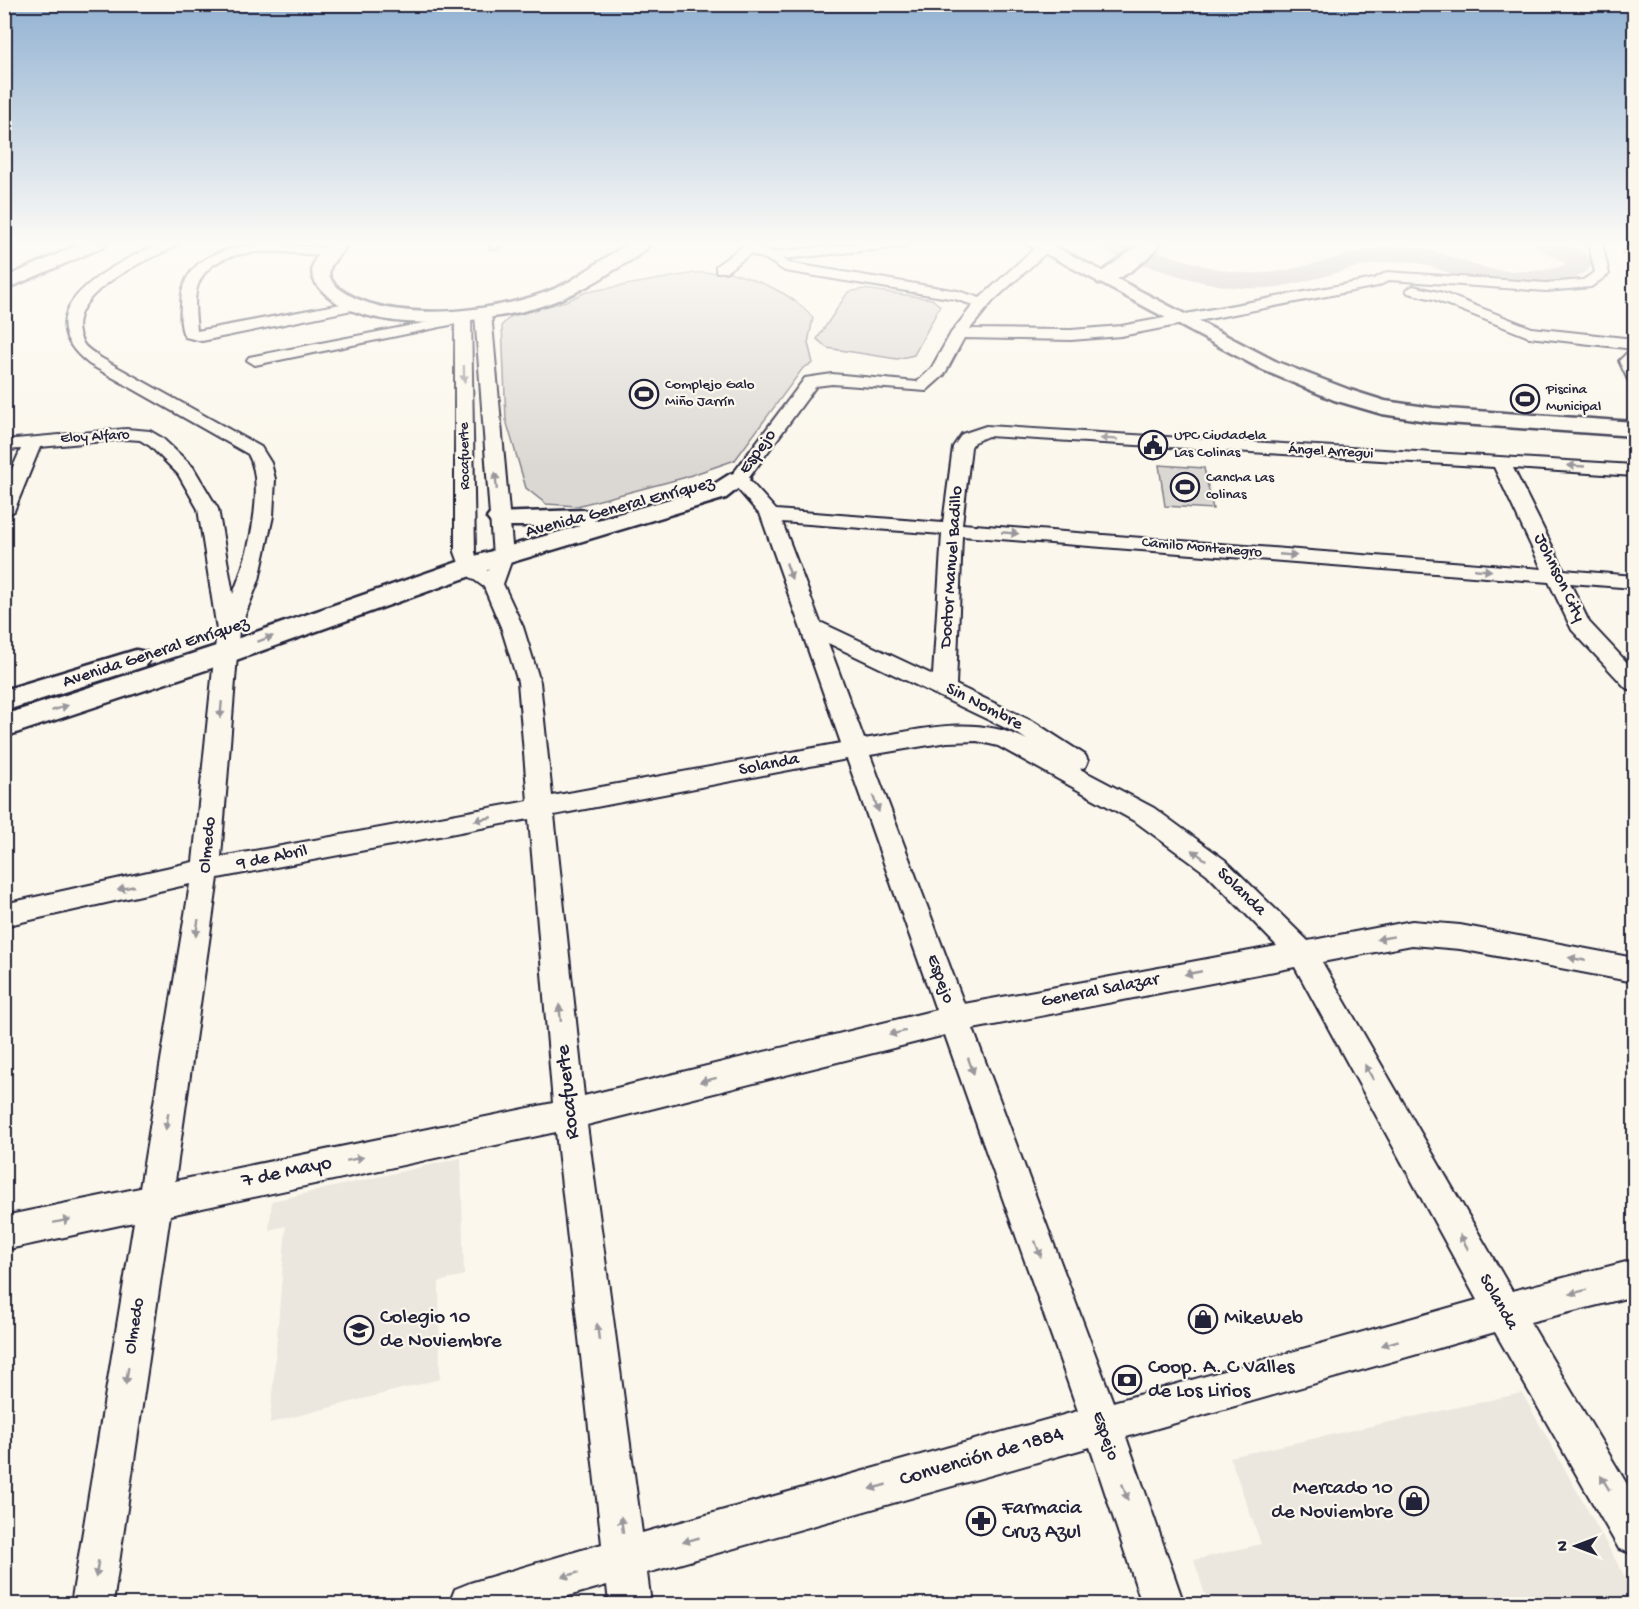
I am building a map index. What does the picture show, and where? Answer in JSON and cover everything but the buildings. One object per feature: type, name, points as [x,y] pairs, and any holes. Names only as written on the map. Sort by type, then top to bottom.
[{"type":"main road","points":[[1178,318],[1309,383],[1382,407],[1433,415],[1635,429]]},
{"type":"main road","name":"Avenida General Enríquez","points":[[4,726],[227,642],[467,559],[501,538],[584,518],[707,482],[738,479]]},
{"type":"main road","name":"Avenida General Enríquez","points":[[501,538],[717,493],[738,479]]},
{"type":"main road","name":"Avenida General Enríquez","points":[[4,701],[227,642]]},
{"type":"street","name":"Olmedo","points":[[72,318],[70,324],[75,344],[95,361],[236,438],[255,451],[262,463],[266,479],[263,516],[249,579],[227,642],[206,870],[92,1605]]},
{"type":"street","points":[[189,318],[190,333],[202,336],[292,318]]},
{"type":"street","points":[[255,360],[443,324],[457,318]]},
{"type":"street","name":"Rocafuerte","points":[[464,318],[467,559]]},
{"type":"street","name":"Rocafuerte","points":[[483,318],[501,538],[493,584],[512,627],[529,682],[570,1114],[630,1605]]},
{"type":"street","points":[[959,333],[970,318]]},
{"type":"street","points":[[959,333],[1071,335],[1122,331],[1191,318]]},
{"type":"street","points":[[1494,318],[1529,332],[1635,344]]},
{"type":"street","name":"Espejo","points":[[959,333],[929,383],[920,387],[831,379],[811,382],[738,479],[770,515],[808,625],[856,749],[1102,1424],[1162,1605]]},
{"type":"street","points":[[1635,355],[1627,361],[1635,377]]},
{"type":"street","name":"Ángel Arregui","points":[[963,447],[968,438],[986,431],[1635,470]]},
{"type":"street","name":"Eloy Alfaro","points":[[4,445],[126,434],[144,435],[164,450],[186,471],[208,510],[227,642]]},
{"type":"street","points":[[4,511],[33,442]]},
{"type":"street","name":"Doctor Manuel Badillo","points":[[944,687],[952,528],[963,447]]},
{"type":"street","name":"Johnson City","points":[[1501,462],[1558,576],[1580,626],[1635,683]]},
{"type":"street","name":"Camilo Montenegro","points":[[770,515],[1635,582]]},
{"type":"street","points":[[467,559],[493,584]]},
{"type":"street","name":"Sin Nombre","points":[[808,625],[944,687],[1026,728],[1082,765],[1144,815]]},
{"type":"street","name":"Solanda","points":[[540,808],[856,749],[947,734],[977,734],[1005,739],[1144,815],[1216,867],[1301,952],[1503,1311],[1635,1534]]},
{"type":"street","name":"9 de Abril","points":[[4,915],[206,870],[540,808]]},
{"type":"street","name":"General Salazar","points":[[570,1114],[954,1019],[1301,952],[1412,933],[1460,937],[1635,970]]},
{"type":"street","name":"7 de Mayo","points":[[4,1233],[570,1114]]},
{"type":"street","name":"Convención de 1884","points":[[470,1605],[626,1558],[1503,1311],[1635,1278]]},
{"type":"shaded area","name":"Complejo Galo Miño Jarrín","points":[[509,318],[813,318],[808,343],[813,363],[803,368],[735,460],[683,478],[577,506],[546,504],[526,488],[506,420],[502,325]]},
{"type":"shaded area","points":[[831,318],[934,318],[914,355],[897,359],[827,348],[817,339]]},
{"type":"shaded area","name":"Cancha Las colinas","points":[[1159,465],[1204,468],[1213,509],[1165,506]]},
{"type":"shaded area","name":"Colegio 10 de Noviembre","points":[[461,1158],[464,1275],[439,1282],[440,1379],[270,1423],[286,1226],[269,1230],[272,1201]]},
{"type":"shaded area","name":"Mercado 10 de Noviembre","points":[[1522,1393],[1634,1593],[1634,1604],[1208,1604],[1194,1560],[1261,1544],[1230,1457]]},
{"type":"place","name":"Complejo Galo Miño Jarrín","points":[[644,394]]},
{"type":"place","name":"Piscina Municipal","points":[[1525,399]]},
{"type":"place","name":"UPC Ciudadela Las Colinas","points":[[1153,445]]},
{"type":"place","name":"Cancha Las colinas","points":[[1185,487]]},
{"type":"place","name":"MikeWeb","points":[[1203,1319]]},
{"type":"place","name":"Colegio 10 de Noviembre","points":[[359,1330]]},
{"type":"place","name":"Coop. A. C Valles de Los Lirios","points":[[1127,1380]]},
{"type":"place","name":"Mercado 10 de Noviembre","points":[[1414,1501]]},
{"type":"place","name":"Farmacia Cruz Azul","points":[[981,1521]]}]
